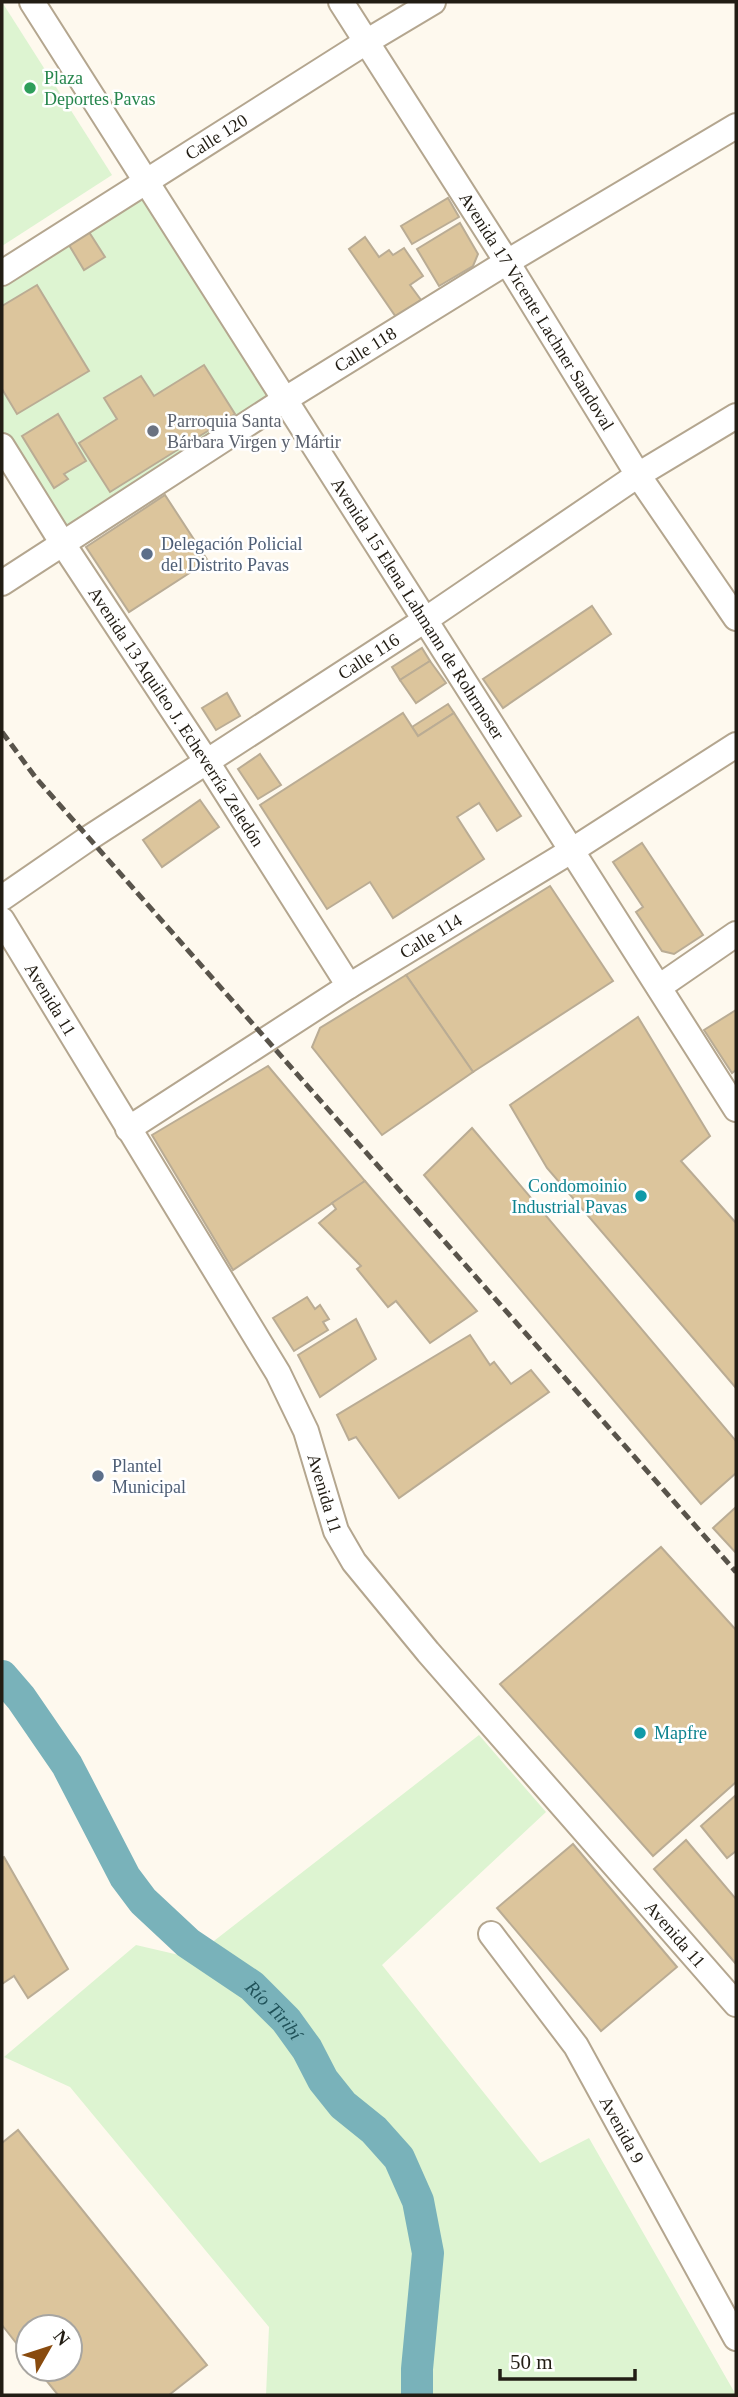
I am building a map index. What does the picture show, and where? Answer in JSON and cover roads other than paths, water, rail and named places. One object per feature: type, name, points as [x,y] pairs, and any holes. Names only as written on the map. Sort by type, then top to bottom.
[{"type":"street","name":"Avenida 15 Elena Lahmann de Rohrmoser","points":[[32,2],[735,1105]]},
{"type":"street","name":"Avenida 17 Vicente Lachner Sandoval","points":[[341,2],[508,262],[638,475],[736,618]]},
{"type":"street","name":"Calle 120","points":[[2,273],[433,2]]},
{"type":"street","name":"Calle 118","points":[[2,583],[284,400],[736,126]]},
{"type":"street","name":"Calle 116","points":[[2,898],[425,620],[638,475],[736,416]]},
{"type":"street","name":"Avenida 13 Aquileo J. Echeverría Zeledón","points":[[2,446],[349,986]]},
{"type":"street","name":"Calle 114","points":[[128,1129],[349,986],[571,851],[736,745]]},
{"type":"street","name":"Avenida 11","points":[[2,920],[278,1373],[306,1431],[336,1531],[354,1562],[428,1652],[736,2004]]},
{"type":"street","points":[[659,987],[736,934]]},
{"type":"street","name":"Avenida 9","points":[[491,1934],[576,2046],[736,2338]]},
{"type":"waterway","name":"Río Tiribí","points":[[2,1676],[21,1698],[67,1765],[125,1877],[143,1901],[188,1943],[252,1986],[286,2020],[307,2049],[323,2080],[343,2105],[374,2130],[399,2158],[418,2201],[428,2253],[417,2395]]},
{"type":"railway","points":[[2,732],[36,778],[736,1572]]},
{"type":"place","name":"Plaza Deportes Pavas","points":[[30,88]]},
{"type":"place","name":"Parroquia Santa Bárbara Virgen y Mártir","points":[[153,431]]},
{"type":"place","name":"Delegación Policial del Distrito Pavas","points":[[147,554]]},
{"type":"place","name":"Condomoinio Industrial Pavas","points":[[641,1196]]},
{"type":"place","name":"Plantel Municipal","points":[[98,1476]]},
{"type":"place","name":"Mapfre","points":[[640,1733]]}]
